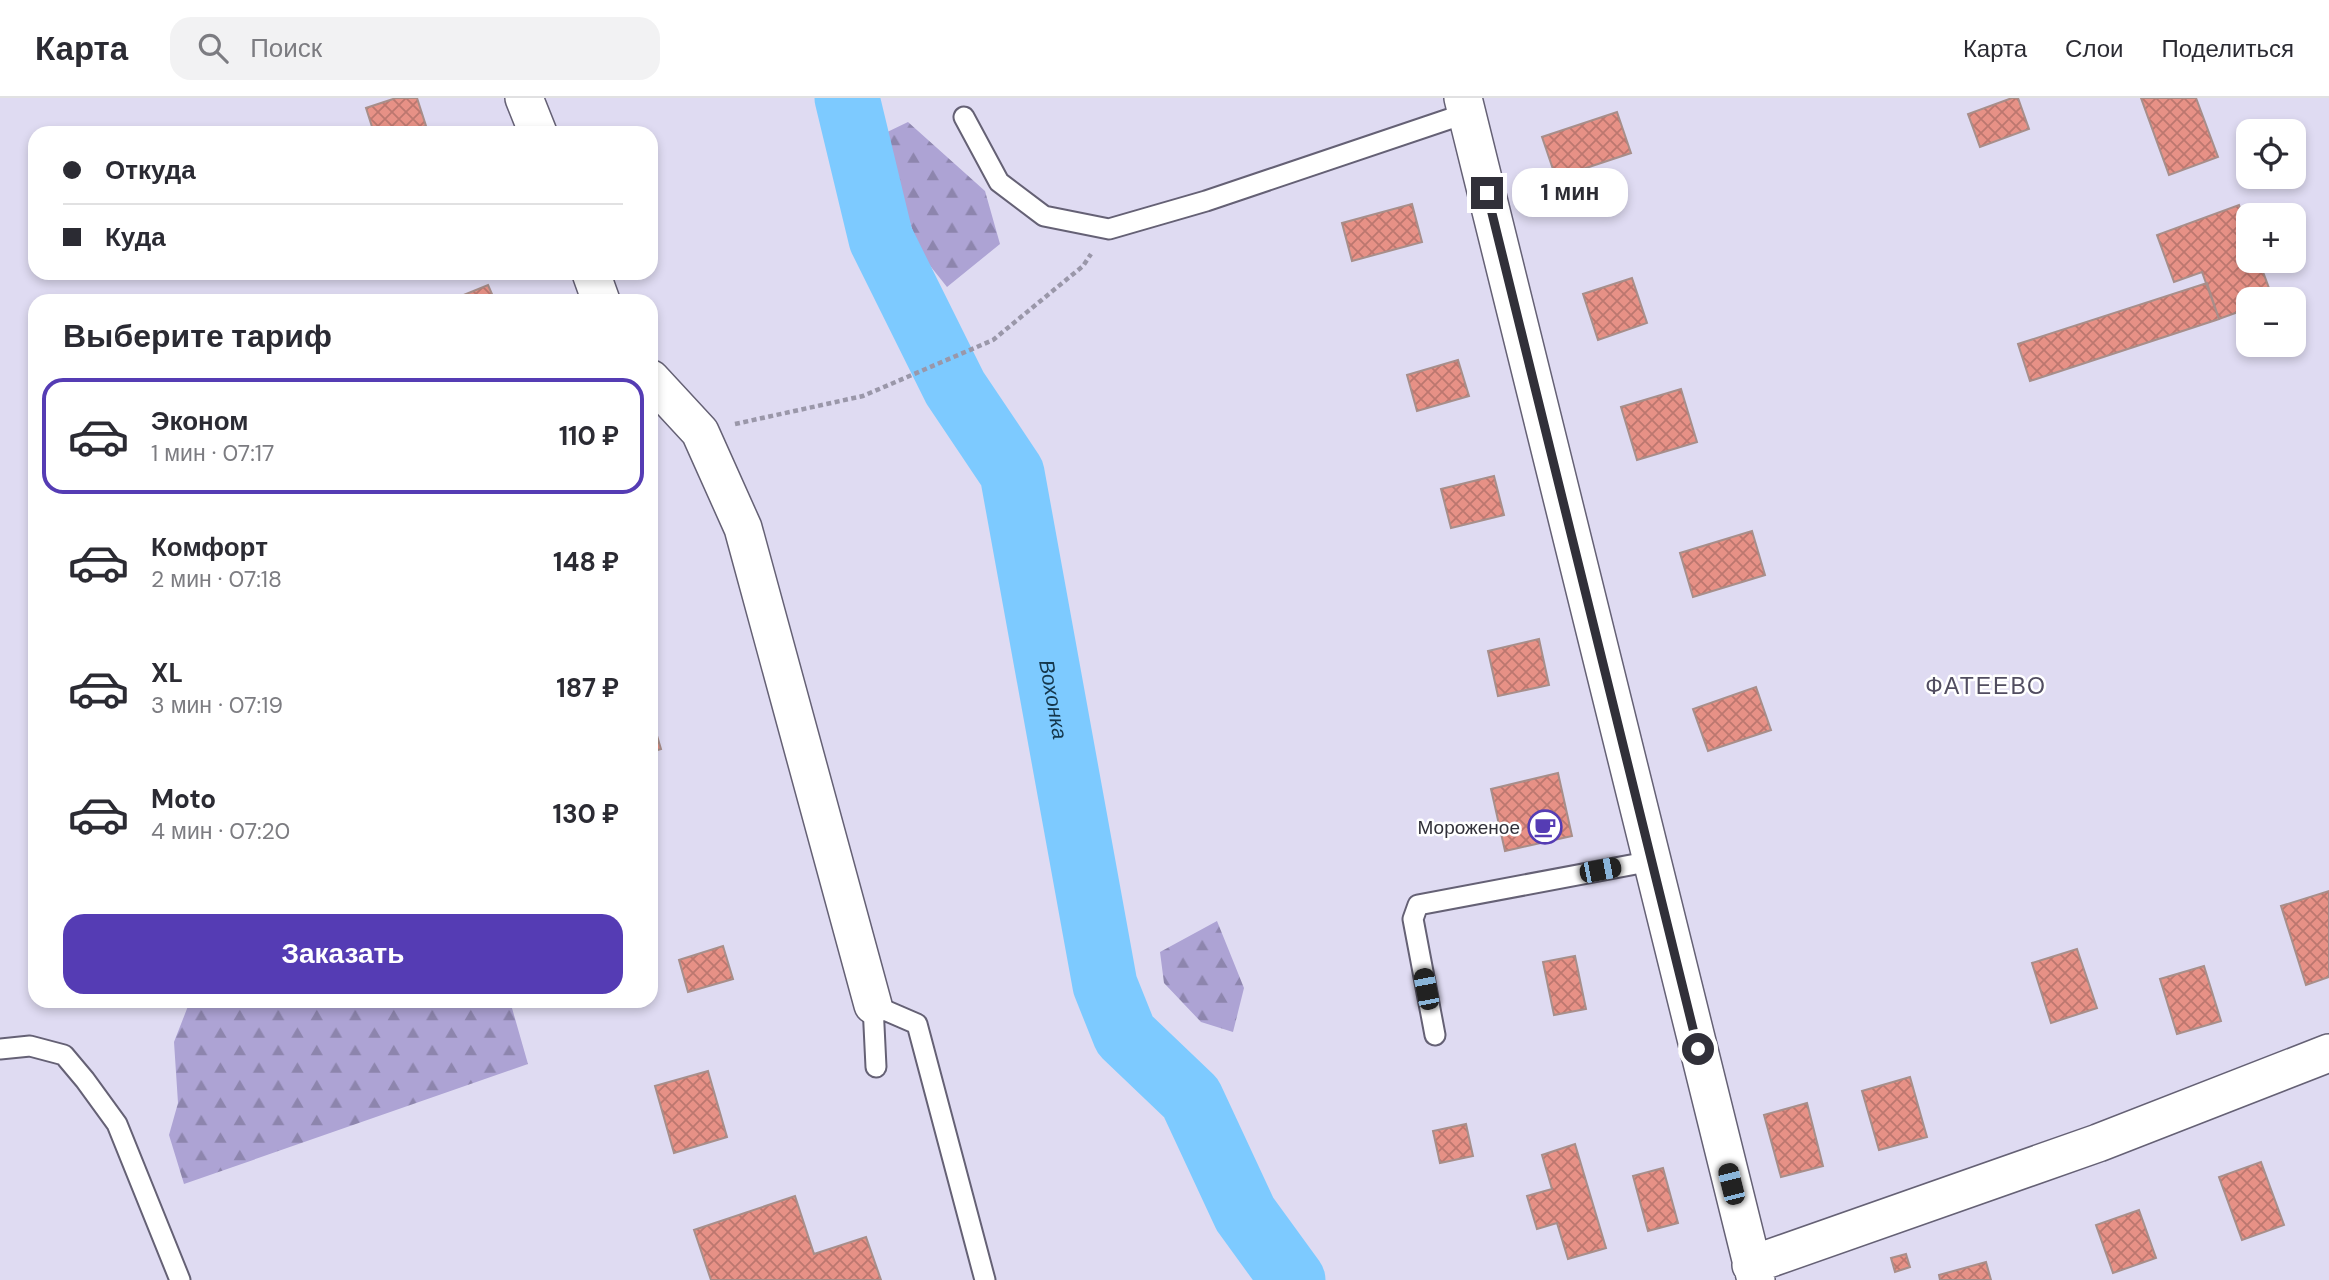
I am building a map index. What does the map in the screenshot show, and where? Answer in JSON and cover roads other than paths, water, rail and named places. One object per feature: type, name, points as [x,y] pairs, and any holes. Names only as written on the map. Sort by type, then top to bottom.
[{"type":"street","points":[[524,98],[535,126]]},
{"type":"street","points":[[1465,105],[1754,1273],[2329,1053]]},
{"type":"street","points":[[658,387],[700,432],[743,528],[873,1005]]},
{"type":"lane","points":[[964,117],[999,182],[1021,199],[1044,216],[1109,229],[1206,201],[1465,105]]},
{"type":"lane","points":[[1435,1035],[1413,919],[1418,905],[1652,861]]},
{"type":"lane","points":[[876,1067],[873,1005],[917,1024],[985,1280]]},
{"type":"lane","points":[[0,1049],[30,1046],[64,1055],[85,1080],[117,1124],[180,1280]]},
{"type":"waterway","name":"Вохонка","points":[[847,98],[881,239],[955,388],[1012,473],[1105,985],[1125,1035],[1191,1098],[1245,1214],[1293,1280]]},
{"type":"place","name":"Мороженое","points":[[1545,827]]},
{"type":"district","name":"ФАТЕЕВО","points":[[1986,686]]}]
